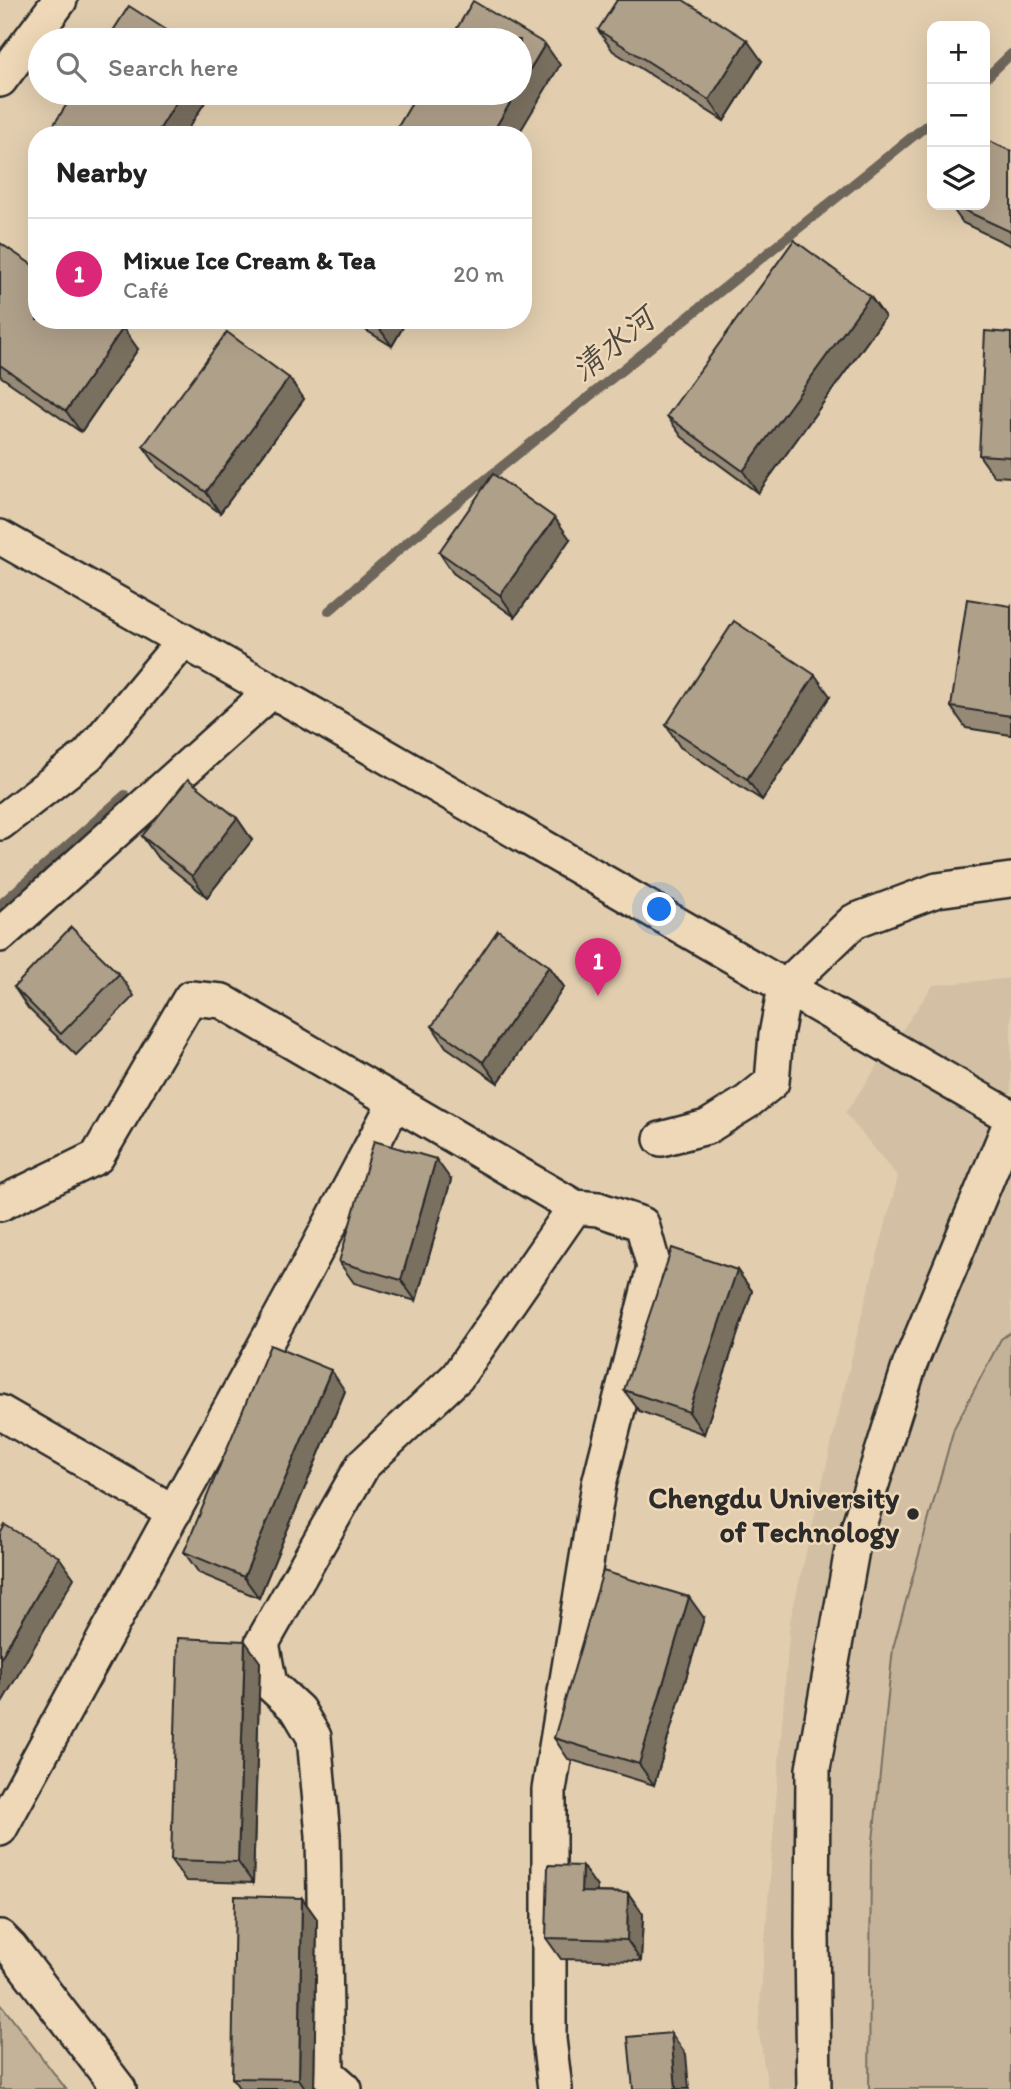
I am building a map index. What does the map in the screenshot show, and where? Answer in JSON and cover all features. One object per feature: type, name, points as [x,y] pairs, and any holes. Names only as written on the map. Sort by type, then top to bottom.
[{"type":"street","points":[[40,28],[61,0]]},
{"type":"street","points":[[0,80],[28,43]]},
{"type":"street","points":[[0,537],[272,691],[1011,1119],[910,1364],[853,1544],[813,1769],[814,2089]]},
{"type":"street","points":[[0,823],[88,755],[183,641]]},
{"type":"street","points":[[0,935],[272,691]]},
{"type":"street","points":[[662,1139],[707,1127],[747,1102],[772,1082],[776,1035],[785,987],[854,921],[937,891],[1011,880]]},
{"type":"street","points":[[0,1204],[97,1157],[190,998],[222,1001],[575,1207],[598,1209],[642,1224],[654,1267],[599,1484],[549,1790],[549,2039],[555,2089]]},
{"type":"street","points":[[0,1829],[395,1102]]},
{"type":"street","points":[[345,2089],[327,2073],[323,1835],[314,1737],[298,1710],[270,1684],[262,1643],[363,1465],[457,1377],[575,1207]]},
{"type":"street","points":[[0,1412],[174,1512]]},
{"type":"street","points":[[0,1937],[119,2089]]},
{"type":"shaded area","name":"Chengdu University of Technology","points":[[1011,978],[1011,2089],[768,2089],[758,2029],[790,1621],[861,1317],[898,1177],[845,1113],[933,985]]},
{"type":"shaded area","points":[[1011,1332],[1011,2089],[869,2089],[871,1860],[893,1648],[954,1428],[1001,1339]]},
{"type":"shaded area","points":[[0,2003],[66,2089],[0,2089]]},
{"type":"building","points":[[617,0],[683,0],[747,40],[709,100],[598,30]]},
{"type":"building","points":[[473,1],[518,28],[457,28]]},
{"type":"building","points":[[129,6],[163,28],[115,28]]},
{"type":"building","points":[[532,36],[545,44],[532,66]]},
{"type":"building","points":[[66,105],[175,105],[162,126],[53,126]]},
{"type":"building","points":[[411,105],[509,105],[496,126],[398,126]]},
{"type":"building","points":[[990,141],[1011,151],[1011,232],[964,210],[990,210]]},
{"type":"building","points":[[794,240],[870,296],[743,471],[667,416]]},
{"type":"building","points":[[0,243],[28,262],[28,329],[122,329],[66,411],[0,365]]},
{"type":"building","points":[[985,331],[1011,333],[1011,457],[979,455]]},
{"type":"building","points":[[227,332],[289,378],[206,492],[143,446]]},
{"type":"building","points":[[493,474],[555,518],[500,595],[439,552]]},
{"type":"building","points":[[967,599],[1011,606],[1011,716],[951,707]]},
{"type":"building","points":[[734,621],[815,675],[747,779],[666,725]]},
{"type":"building","points":[[188,779],[237,818],[192,876],[142,836]]},
{"type":"building","points":[[71,927],[119,974],[61,1034],[14,987]]},
{"type":"building","points":[[498,930],[549,966],[483,1062],[432,1026]]},
{"type":"building","points":[[374,1141],[436,1159],[401,1280],[339,1262]]},
{"type":"building","points":[[672,1248],[737,1270],[689,1412],[624,1390]]},
{"type":"building","points":[[270,1345],[331,1370],[244,1577],[184,1552]]},
{"type":"building","points":[[5,1525],[59,1557],[0,1659],[0,1534]]},
{"type":"building","points":[[603,1571],[689,1597],[639,1764],[554,1738]]},
{"type":"building","points":[[178,1638],[245,1641],[238,1862],[171,1860]]},
{"type":"building","points":[[548,1865],[582,1866],[581,1892],[628,1893],[627,1940],[546,1938]]},
{"type":"building","points":[[235,1896],[302,1898],[299,2079],[232,2078]]},
{"type":"building","points":[[671,2033],[676,2089],[633,2089],[628,2037]]},
{"type":"waterway","name":"清水河","points":[[990,74],[1011,54]]},
{"type":"waterway","name":"清水河","points":[[329,611],[403,546],[927,125]]},
{"type":"waterway","name":"清水河","points":[[0,905],[125,795]]},
{"type":"place","name":"Mixue Ice Cream & Tea","points":[[598,996]]},
{"type":"place","name":"Chengdu University of Technology","points":[[913,1514]]}]
